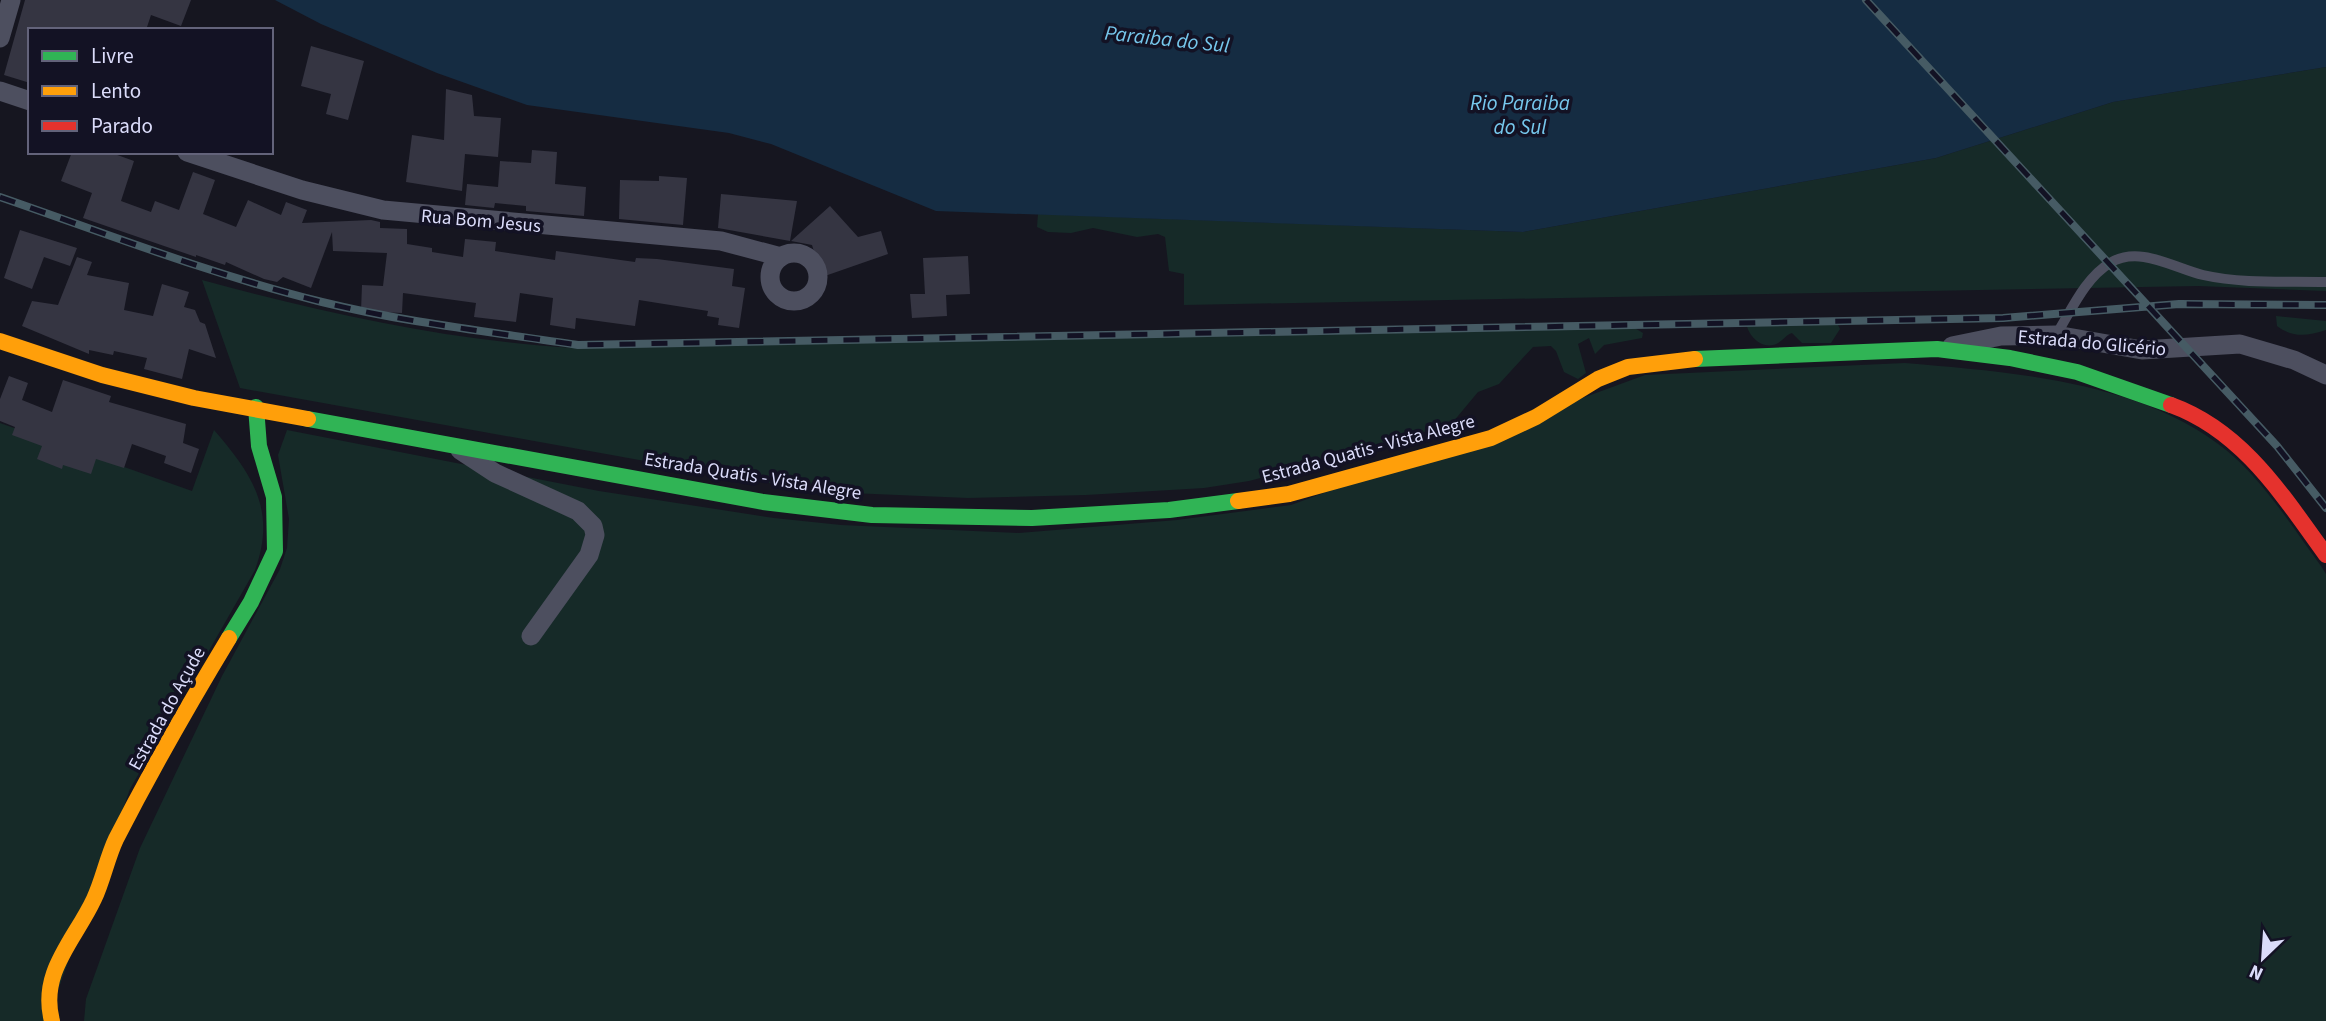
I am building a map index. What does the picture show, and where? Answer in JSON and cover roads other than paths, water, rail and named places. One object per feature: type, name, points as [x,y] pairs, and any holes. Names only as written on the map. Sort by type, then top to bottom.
[{"type":"street","points":[[0,38],[12,0]]},
{"type":"street","points":[[0,92],[28,100]]},
{"type":"street","name":"Rua Bom Jesus","points":[[193,154],[302,190],[383,210],[721,241],[780,257]]},
{"type":"street","name":"Estrada do Glicério","points":[[1937,349],[2001,335],[2056,335],[2142,350],[2241,344],[2294,360],[2326,375]]},
{"type":"street","name":"Estrada Quatis - Vista Alegre","points":[[0,341],[132,384],[194,398],[256,407],[763,502],[872,515],[1032,518],[1169,510],[1289,494],[1491,438],[1536,416],[1598,379],[1628,367],[1707,358],[1937,349],[2010,358],[2077,372],[2180,409],[2228,435],[2266,473],[2326,555]]},
{"type":"street","name":"Estrada do Açude","points":[[52,1021],[47,1002],[58,958],[94,900],[115,842],[190,702],[251,602],[275,551],[274,497],[259,446],[256,407]]},
{"type":"street","points":[[453,446],[495,473],[578,511],[593,526],[595,535],[589,555],[531,636]]},
{"type":"lane","points":[[2056,335],[2095,274],[2112,261],[2130,257],[2154,258],[2203,275],[2239,280],[2326,282]]},
{"type":"water","name":"Rio Paraiba do Sul","points":[[275,0],[2326,0],[2326,67],[2113,102],[1936,158],[1523,232],[936,211],[771,144],[729,133],[527,105],[437,73],[321,24]]},
{"type":"railway","points":[[1866,0],[2277,446],[2326,508]]},
{"type":"railway","points":[[0,197],[200,267],[322,302],[418,321],[578,345],[2003,318],[2179,304],[2326,305]]},
{"type":"water label","name":"Paraiba do Sul","points":[[1167,39]]}]
